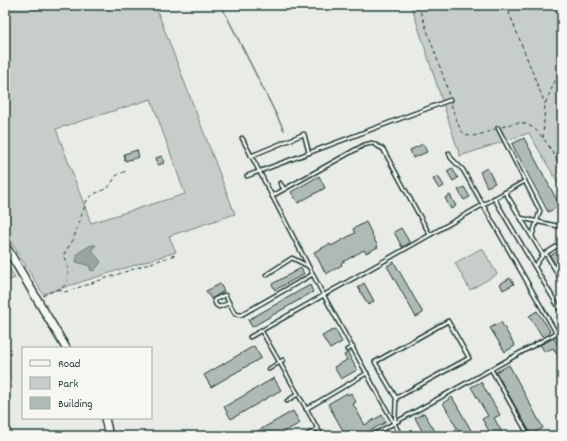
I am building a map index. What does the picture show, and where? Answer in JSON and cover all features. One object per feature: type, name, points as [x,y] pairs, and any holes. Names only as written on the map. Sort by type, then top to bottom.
[{"type":"street","points":[[5,245],[65,347]]},
{"type":"street","points":[[105,419],[109,436]]},
{"type":"lane","points":[[247,176],[450,100]]},
{"type":"lane","points":[[498,128],[540,211],[532,236]]},
{"type":"lane","points":[[251,156],[304,134],[309,153]]},
{"type":"lane","points":[[242,138],[323,294],[401,436]]},
{"type":"lane","points":[[268,200],[284,189],[364,145],[368,143],[376,144],[383,149],[430,235]]},
{"type":"lane","points":[[449,153],[451,158],[463,170],[562,343]]},
{"type":"lane","points":[[250,337],[323,294],[525,181]]},
{"type":"lane","points":[[280,183],[284,189]]},
{"type":"lane","points":[[505,192],[562,281]]},
{"type":"lane","points":[[494,198],[562,313]]},
{"type":"lane","points":[[521,218],[562,227]]},
{"type":"lane","points":[[535,266],[545,254],[562,243]]},
{"type":"lane","points":[[266,275],[292,258],[309,267]]},
{"type":"lane","points":[[229,303],[219,307],[216,305],[214,300],[225,295],[236,314],[241,315],[313,274]]},
{"type":"lane","points":[[308,303],[311,307]]},
{"type":"lane","points":[[394,423],[396,398],[375,362],[448,321],[469,358],[396,398]]},
{"type":"lane","points":[[261,330],[322,436]]},
{"type":"lane","points":[[371,436],[556,332]]},
{"type":"lane","points":[[347,350],[353,347]]},
{"type":"lane","points":[[269,369],[283,360]]},
{"type":"lane","points":[[491,369],[529,436]]},
{"type":"lane","points":[[306,409],[367,373]]},
{"type":"lane","points":[[287,401],[298,394]]},
{"type":"lane","points":[[307,435],[317,429]]},
{"type":"path","points":[[418,5],[446,84],[458,126],[464,135],[468,137],[477,137],[498,128],[522,123],[530,126],[542,138],[562,170]]},
{"type":"path","points":[[506,5],[545,104]]},
{"type":"path","points":[[542,138],[545,104],[562,65]]},
{"type":"path","points":[[38,300],[66,283],[69,273],[64,254],[73,240],[87,200],[94,194],[108,188],[117,175],[126,171]]},
{"type":"path","points":[[58,289],[65,292],[175,255]]},
{"type":"green space","points":[[5,5],[155,5],[235,214],[169,236],[176,252],[43,294],[5,232]],"holes":[[[151,99],[185,194],[91,223],[56,129]]]},
{"type":"green space","points":[[411,5],[562,5],[562,190],[529,133],[460,156]]},
{"type":"green space","points":[[482,248],[497,274],[470,290],[455,263]]},
{"type":"green space","points":[[5,261],[15,278],[5,282]]},
{"type":"shaded area","points":[[91,245],[96,245],[93,248],[93,252],[101,262],[94,271],[90,270],[90,266],[76,262],[78,253]]},
{"type":"building","points":[[524,138],[560,206],[548,212],[512,144]]},
{"type":"building","points":[[423,144],[427,152],[413,158],[410,150]]},
{"type":"building","points":[[137,150],[139,157],[125,161],[124,154]]},
{"type":"building","points":[[162,156],[164,163],[158,165],[156,158]]},
{"type":"building","points":[[452,168],[458,178],[453,181],[447,171]]},
{"type":"building","points":[[487,168],[495,183],[487,187],[480,172]]},
{"type":"building","points":[[319,176],[325,188],[298,203],[291,192]]},
{"type":"building","points":[[438,176],[444,186],[439,189],[433,179]]},
{"type":"building","points":[[464,187],[470,197],[464,200],[458,190]]},
{"type":"building","points":[[450,195],[456,206],[451,209],[445,198]]},
{"type":"building","points":[[366,222],[378,247],[366,253],[364,250],[341,263],[342,265],[326,274],[314,252],[330,244],[331,246],[355,233],[353,229]]},
{"type":"building","points":[[401,228],[410,243],[402,247],[394,232]]},
{"type":"building","points":[[560,250],[562,254],[562,275],[550,256]]},
{"type":"building","points":[[394,262],[423,313],[416,317],[387,266]]},
{"type":"building","points":[[301,268],[304,274],[275,290],[272,284]]},
{"type":"building","points":[[510,278],[514,284],[503,290],[500,284]]},
{"type":"building","points":[[364,283],[374,301],[368,305],[358,287]]},
{"type":"building","points":[[220,284],[224,291],[211,299],[206,291]]},
{"type":"building","points":[[310,285],[313,292],[252,327],[248,320]]},
{"type":"building","points":[[537,311],[550,331],[542,336],[529,316]]},
{"type":"building","points":[[501,322],[515,346],[505,352],[490,328]]},
{"type":"building","points":[[335,329],[342,342],[330,349],[322,336]]},
{"type":"building","points":[[554,338],[562,353],[562,363],[553,348],[545,352],[540,345]]},
{"type":"building","points":[[254,346],[261,358],[211,387],[204,375]]},
{"type":"building","points":[[348,353],[357,370],[341,379],[334,367],[347,360],[344,355]]},
{"type":"building","points":[[509,365],[543,428],[531,434],[496,372]]},
{"type":"building","points":[[274,378],[281,390],[231,419],[224,407]]},
{"type":"building","points":[[481,382],[500,415],[494,418],[504,436],[492,436],[482,419],[488,416],[471,387]]},
{"type":"building","points":[[347,393],[348,395],[351,393],[356,402],[353,404],[365,425],[382,415],[386,422],[361,436],[346,436],[328,404]]},
{"type":"building","points":[[452,397],[471,430],[465,434],[467,436],[451,436],[459,432],[443,403]]},
{"type":"building","points":[[293,411],[300,423],[276,436],[249,436]]},
{"type":"building","points":[[424,413],[438,436],[425,436],[415,418]]},
{"type":"waterway","points":[[221,5],[284,130]]}]
